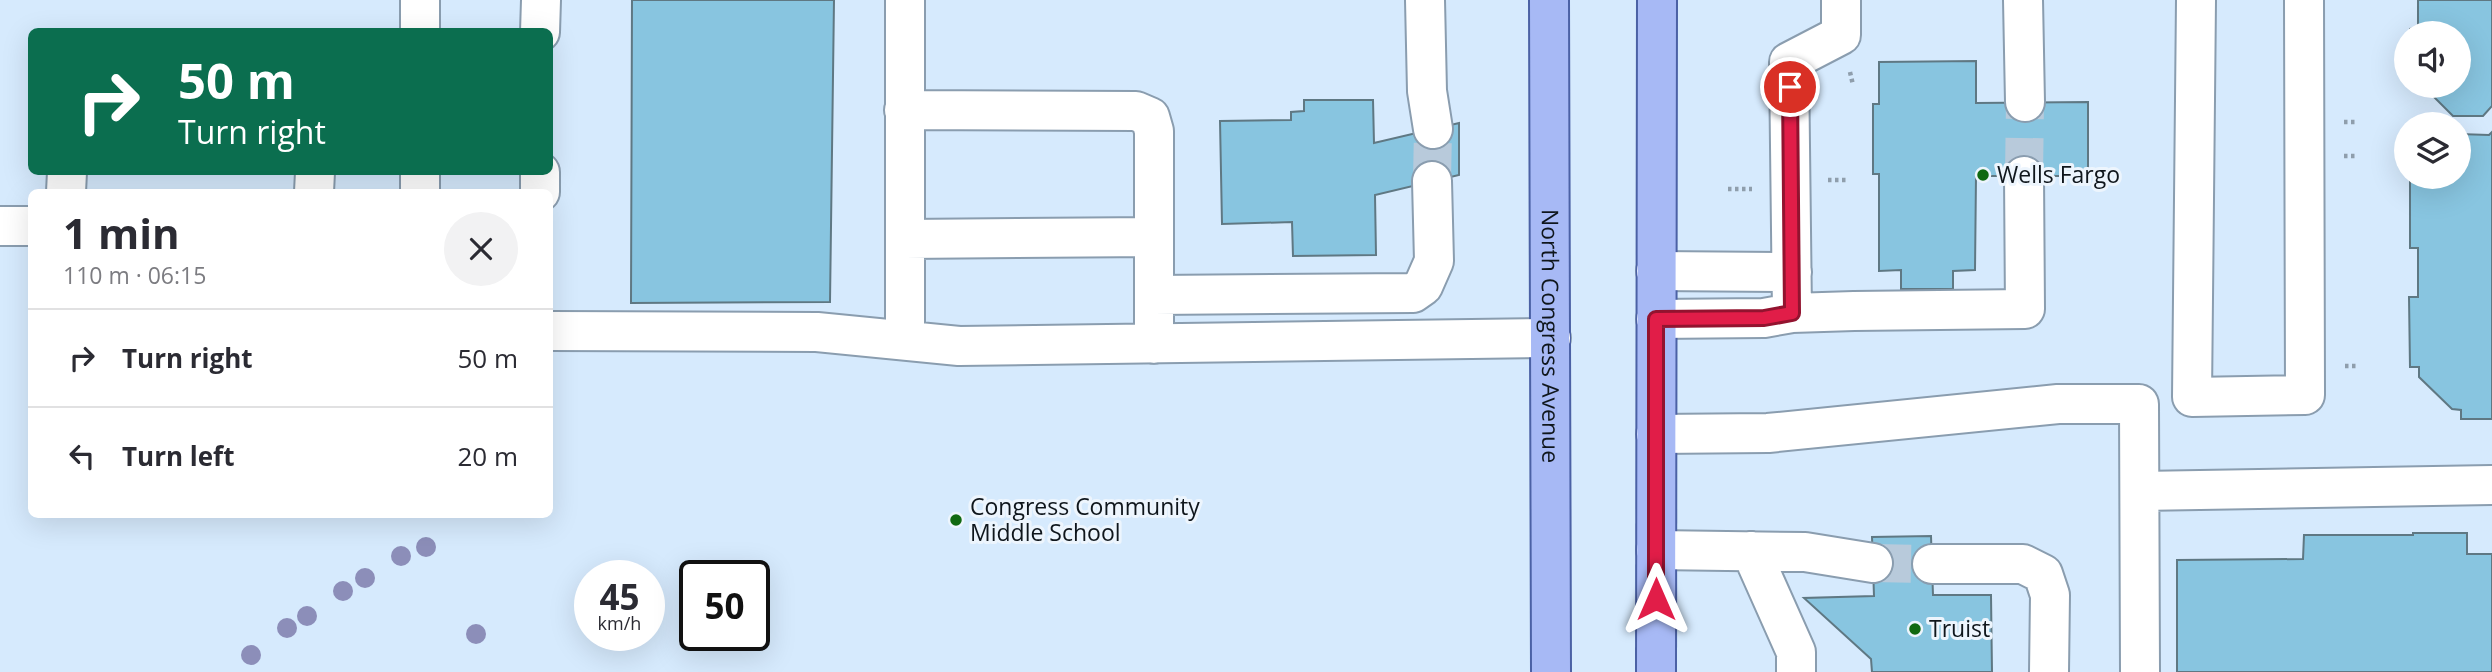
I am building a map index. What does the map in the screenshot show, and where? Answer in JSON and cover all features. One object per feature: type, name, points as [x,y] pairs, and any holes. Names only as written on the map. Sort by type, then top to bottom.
[{"type":"main road","name":"North Congress Avenue","points":[[1549,0],[1551,672]]},
{"type":"main road","points":[[1656,672],[1657,0]]},
{"type":"street","points":[[420,0],[420,28]]},
{"type":"street","points":[[540,28],[541,0]]},
{"type":"street","points":[[905,0],[905,339]]},
{"type":"street","points":[[1792,313],[1790,62],[1841,36],[1841,0]]},
{"type":"street","points":[[2023,0],[2025,102]]},
{"type":"street","points":[[2192,397],[2196,0]]},
{"type":"street","points":[[1656,434],[1768,433],[2058,404],[2139,404],[2192,397],[2305,395],[2304,0]]},
{"type":"street","points":[[1425,1],[1427,91],[1433,129]]},
{"type":"street","points":[[904,110],[1136,111],[1150,117],[1154,131],[1154,344]]},
{"type":"street","points":[[1656,319],[1764,318],[1792,313],[2025,309],[2024,176]]},
{"type":"street","points":[[1154,295],[1413,293],[1423,286],[1434,261],[1432,181]]},
{"type":"street","points":[[0,226],[28,226]]},
{"type":"street","points":[[905,239],[1154,237]]},
{"type":"street","points":[[1656,271],[1792,272]]},
{"type":"street","points":[[553,331],[817,332],[959,346],[1551,338]]},
{"type":"street","points":[[2139,404],[2140,672]]},
{"type":"street","points":[[2141,491],[2492,485]]},
{"type":"street","points":[[1656,550],[1805,552],[1873,564]]},
{"type":"street","points":[[1751,551],[1796,652],[1796,672]]},
{"type":"street","points":[[1932,564],[2023,564],[2043,574],[2050,595],[2049,672]]},
{"type":"path","points":[[1728,188],[1762,189]]},
{"type":"building","points":[[632,0],[834,0],[830,302],[631,303]]},
{"type":"building","points":[[2418,0],[2492,0],[2492,106],[2483,116],[2471,116],[2471,112],[2449,112],[2435,98],[2471,98],[2471,21],[2418,21]]},
{"type":"building","name":"Wells Fargo","points":[[1976,61],[1976,103],[2088,102],[2088,176],[1976,176],[1975,270],[1953,271],[1953,289],[1901,289],[1901,270],[1879,271],[1879,174],[1873,174],[1873,104],[1879,104],[1879,62]]},
{"type":"building","points":[[1304,100],[1373,100],[1374,143],[1459,123],[1459,175],[1375,195],[1376,255],[1293,256],[1292,222],[1222,224],[1220,121],[1291,120],[1291,112],[1304,111]]},
{"type":"building","points":[[2492,132],[2492,419],[2461,419],[2461,410],[2452,409],[2419,377],[2419,367],[2410,367],[2409,297],[2418,297],[2418,248],[2410,248],[2410,189],[2471,189],[2471,134],[2489,135]]},
{"type":"building","points":[[2467,533],[2467,554],[2492,554],[2492,672],[2177,672],[2177,560],[2303,559],[2304,535]]},
{"type":"building","name":"Truist","points":[[1931,536],[1933,595],[1991,595],[1992,672],[1872,672],[1871,659],[1804,598],[1874,596],[1872,537]]},
{"type":"tunnel","points":[[2024,176],[2025,102]]},
{"type":"tunnel","points":[[1432,181],[1433,129]]},
{"type":"tunnel","points":[[1873,563],[1932,564]]},
{"type":"place","name":"Wells Fargo","points":[[1983,175]]},
{"type":"place","name":"Congress Community Middle School","points":[[956,520]]},
{"type":"place","name":"Truist","points":[[1915,629]]},
{"type":"route","points":[[1656,599],[1656,319],[1764,318],[1792,313],[1790,87]]}]
